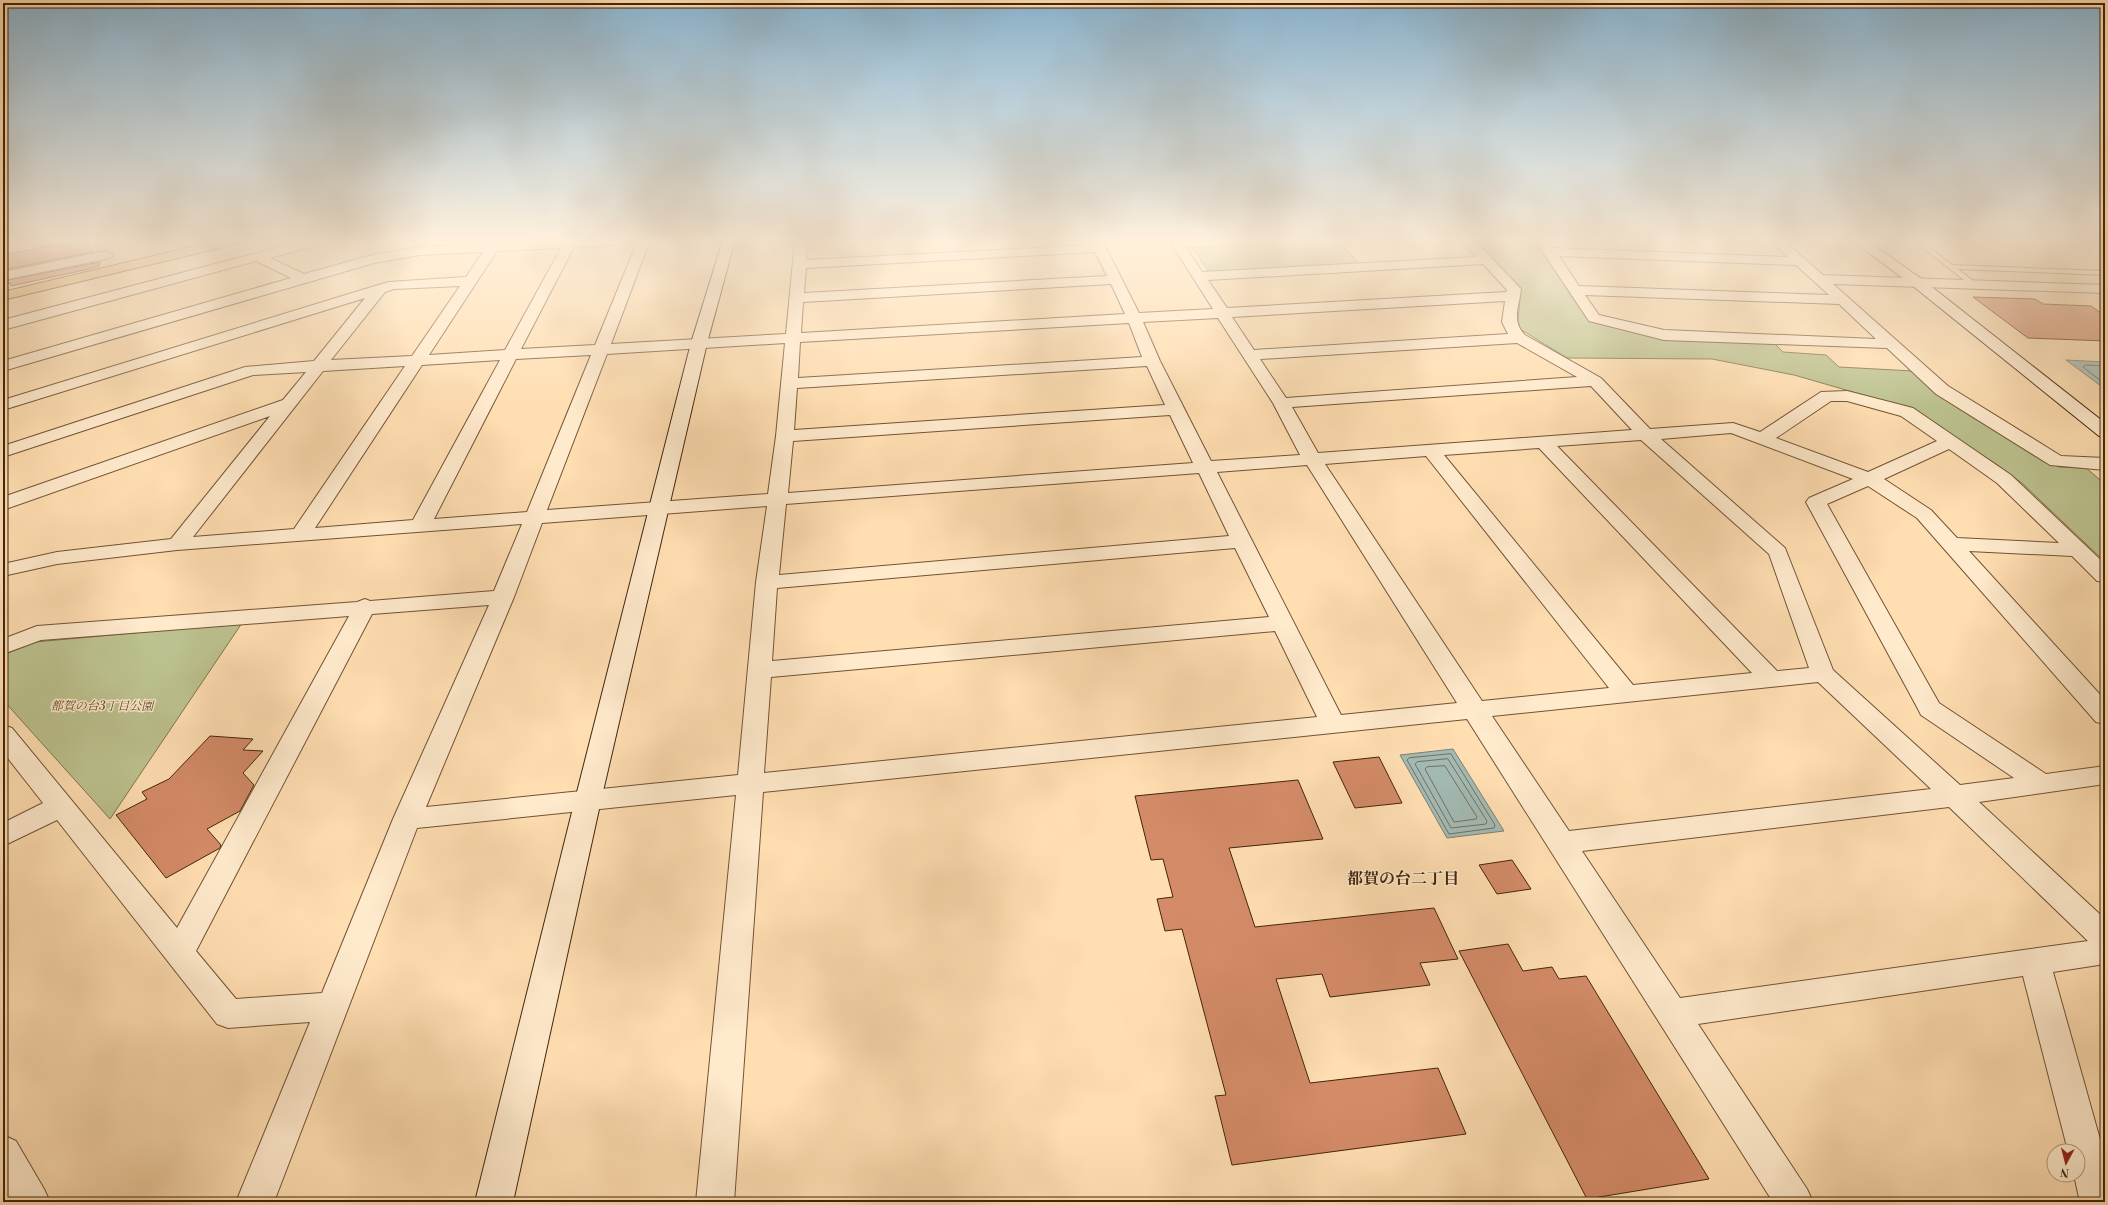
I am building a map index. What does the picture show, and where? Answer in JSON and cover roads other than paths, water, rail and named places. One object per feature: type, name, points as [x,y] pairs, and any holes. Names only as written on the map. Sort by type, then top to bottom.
[{"type":"street","points":[[3,325],[108,296]]},
{"type":"street","points":[[3,366],[244,296]]},
{"type":"street","points":[[3,405],[356,296]]},
{"type":"street","points":[[177,544],[321,366],[374,296]]},
{"type":"street","points":[[300,535],[460,296]]},
{"type":"street","points":[[420,526],[542,296]]},
{"type":"street","points":[[255,1202],[408,819],[503,597],[622,296]]},
{"type":"street","points":[[494,1202],[588,800],[699,344],[713,296]]},
{"type":"street","points":[[716,1202],[767,582],[785,436],[795,298],[827,296]]},
{"type":"street","points":[[1124,296],[1152,361],[1332,724]]},
{"type":"street","points":[[1212,296],[1281,403],[1312,459],[1794,1202]]},
{"type":"street","points":[[3,452],[251,370],[1508,296]]},
{"type":"street","points":[[1512,296],[1509,322],[1511,329],[1520,338],[1595,381],[1645,434],[1778,552],[1823,674],[1836,684],[2105,938]]},
{"type":"street","points":[[1578,296],[1594,318],[1664,335],[1893,344]]},
{"type":"street","points":[[1742,296],[1843,300]]},
{"type":"street","points":[[1839,296],[1942,390],[2057,461],[2105,464]]},
{"type":"street","points":[[1935,296],[2105,432]]},
{"type":"street","points":[[1251,355],[1520,338]]},
{"type":"street","points":[[788,384],[1152,361]]},
{"type":"street","points":[[1281,403],[1595,381]]},
{"type":"street","points":[[1763,438],[1827,396],[1847,396],[1907,412],[2004,479],[2105,576]]},
{"type":"street","points":[[3,504],[290,403]]},
{"type":"street","points":[[785,436],[1176,409]]},
{"type":"street","points":[[3,570],[57,558],[177,544],[1542,441],[1733,428],[1871,479],[1902,498],[1924,514],[2105,716]]},
{"type":"street","points":[[1542,441],[1771,679]]},
{"type":"street","points":[[1950,442],[1871,479],[1816,502],[1930,708],[2042,784]]},
{"type":"street","points":[[1430,450],[1627,694]]},
{"type":"street","points":[[767,582],[1242,541]]},
{"type":"street","points":[[1951,544],[2078,550]]},
{"type":"street","points":[[3,647],[37,633],[365,606],[503,597]]},
{"type":"street","points":[[179,953],[365,606]]},
{"type":"street","points":[[760,670],[1282,623]]},
{"type":"street","points":[[408,819],[1823,674]]},
{"type":"street","points":[[3,734],[228,1014],[333,1006]]},
{"type":"street","points":[[1561,843],[1955,796],[2105,775]]},
{"type":"street","points":[[3,835],[61,806]]},
{"type":"street","points":[[1672,1014],[2105,951]]},
{"type":"street","points":[[2034,961],[2099,1202]]},
{"type":"street","points":[[3,1153],[30,1202]]},
{"type":"water","points":[[2066,360],[2105,362],[2105,389]]},
{"type":"water","points":[[1453,749],[1504,831],[1447,838],[1400,755]]},
{"type":"district","name":"都賀の台二丁目","points":[[1403,879]]},
{"type":"park label","name":"都賀の台3丁目公園","points":[[102,706]]}]
